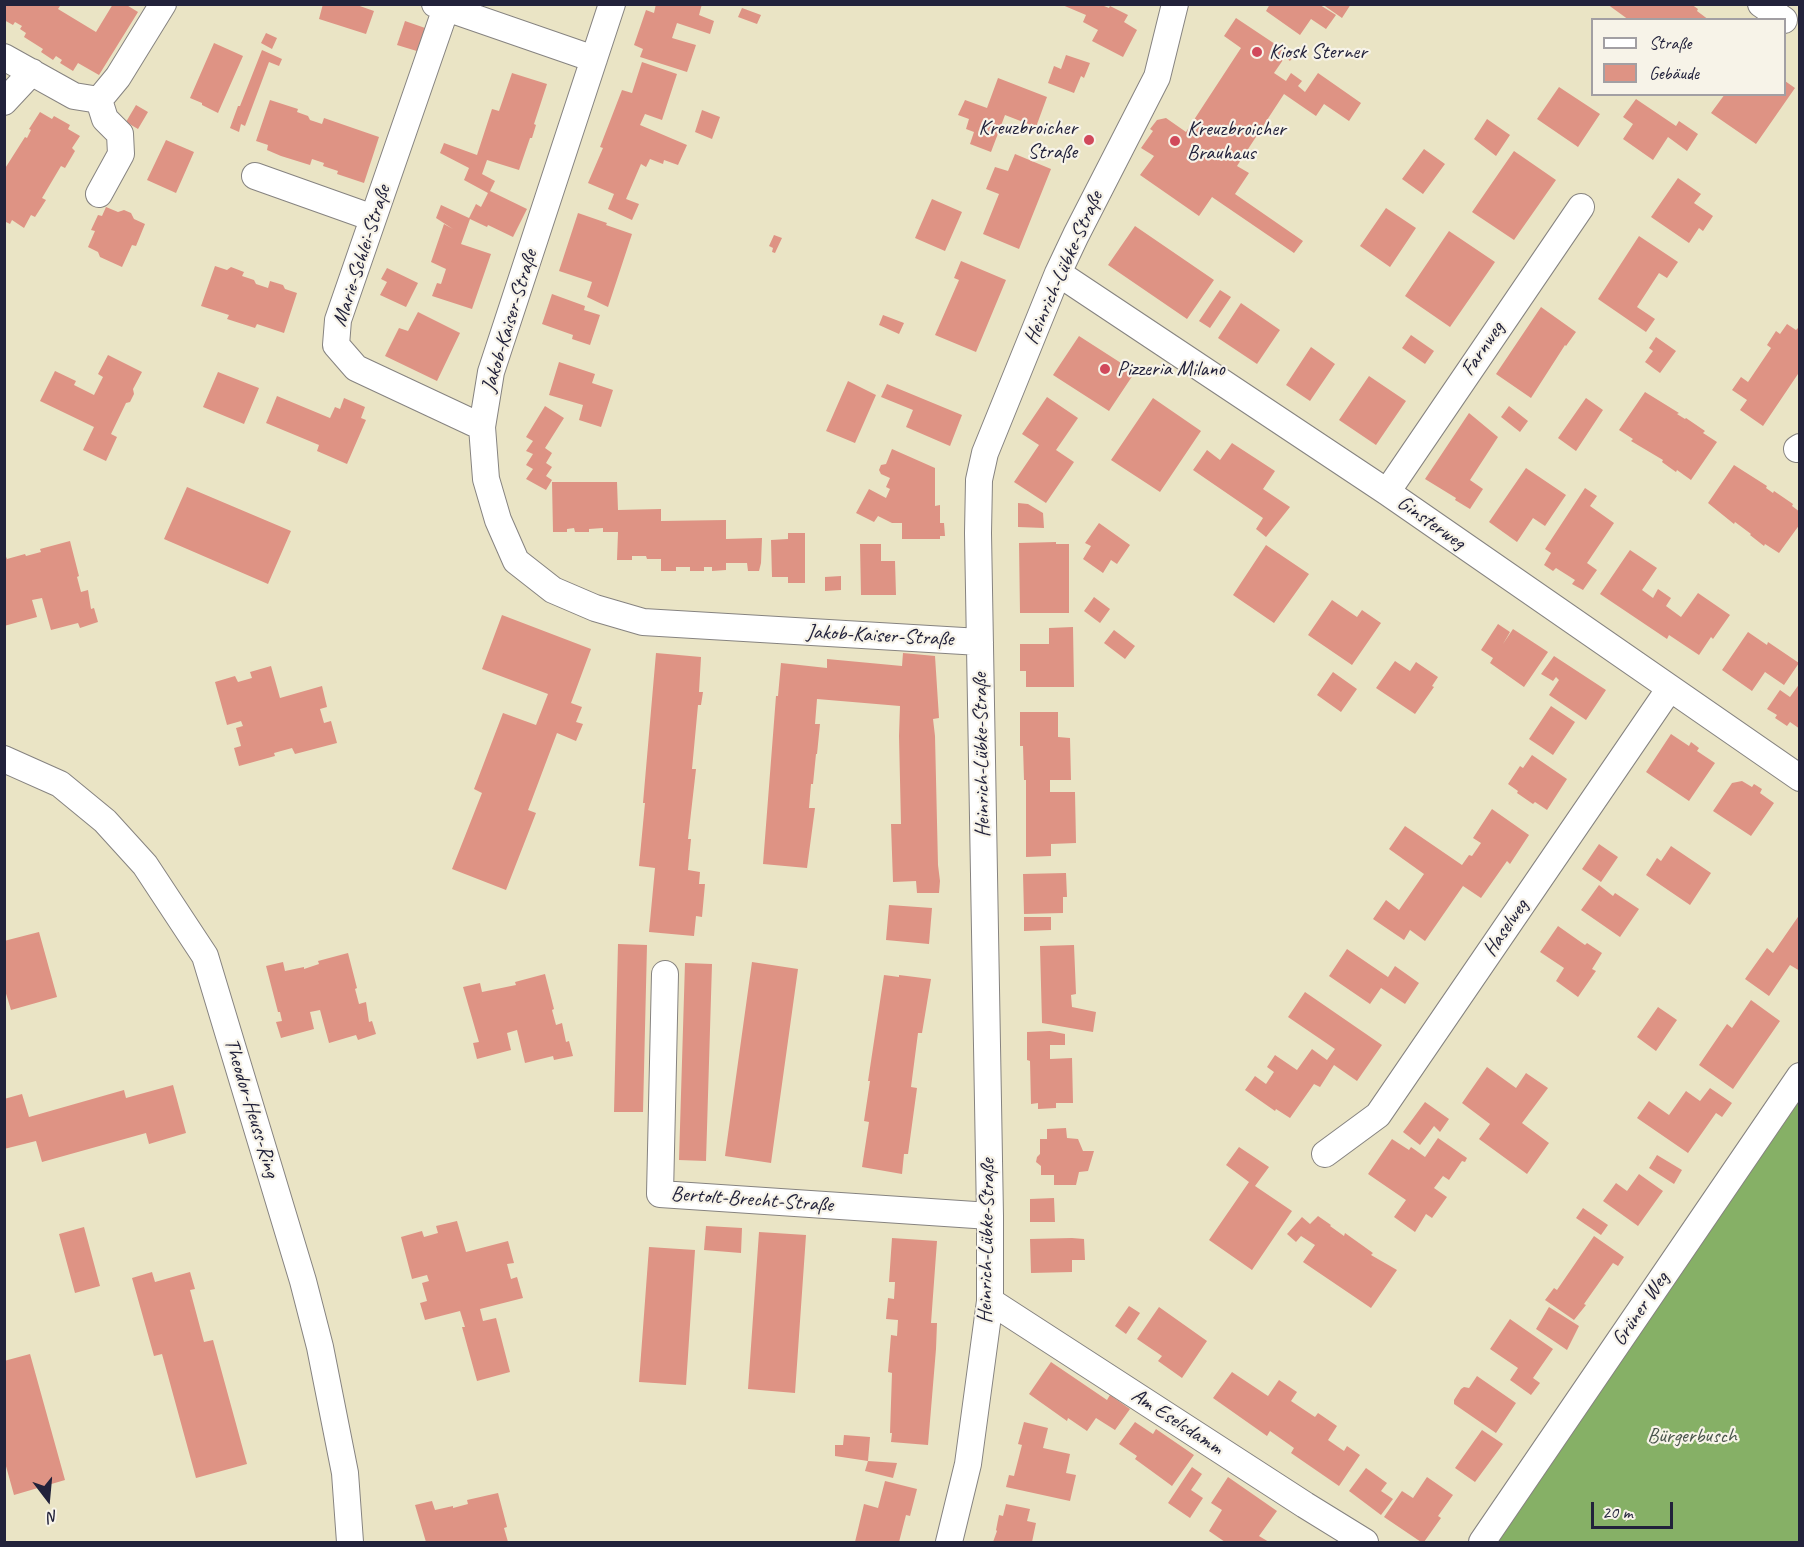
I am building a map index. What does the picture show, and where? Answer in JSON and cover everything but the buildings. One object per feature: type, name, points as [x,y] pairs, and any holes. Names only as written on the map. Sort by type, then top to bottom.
[{"type":"street","points":[[99,100],[118,77],[163,4]]},
{"type":"street","name":"Jakob-Kaiser-Straße","points":[[612,4],[491,372],[482,427],[486,479],[498,520],[516,561],[553,590],[595,608],[643,622],[980,642]]},
{"type":"street","name":"Heinrich-Lübke-Straße","points":[[949,1542],[968,1464],[990,1301],[979,480],[985,453],[1058,273],[1157,77],[1175,4]]},
{"type":"street","points":[[1761,4],[1781,18]]},
{"type":"street","name":"Marie-Schlei-Straße","points":[[482,427],[356,368],[336,345],[338,320],[441,6],[594,59]]},
{"type":"street","points":[[1786,21],[1800,29]]},
{"type":"street","points":[[4,57],[74,96],[99,100]]},
{"type":"street","points":[[4,102],[32,72]]},
{"type":"street","points":[[99,100],[105,119],[120,134],[121,154],[99,194]]},
{"type":"street","points":[[255,176],[373,218]]},
{"type":"street","name":"Farnweg","points":[[1387,492],[1581,207]]},
{"type":"street","name":"Ginsterweg","points":[[1058,273],[1387,492],[1800,778]]},
{"type":"street","name":"Haselweg","points":[[1325,1154],[1378,1115],[1670,688]]},
{"type":"street","name":"Theodor-Heuss-Ring","points":[[4,759],[60,784],[105,821],[145,865],[205,956],[303,1281],[320,1347],[345,1473],[350,1542]]},
{"type":"street","name":"Bertolt-Brecht-Straße","points":[[665,974],[660,1194],[990,1216]]},
{"type":"street","name":"Grüner Weg","points":[[1482,1542],[1800,1076]]},
{"type":"street","name":"Am Eselsdamm","points":[[990,1301],[1305,1506],[1365,1542]]},
{"type":"green space","name":"Bürgerbusch","points":[[1799,1093],[1799,1542],[1489,1542]]},
{"type":"place","name":"Kiosk Sterner","points":[[1257,52]]},
{"type":"place","name":"Kreuzbroicher Straße","points":[[1089,140]]},
{"type":"place","name":"Kreuzbroicher Brauhaus","points":[[1175,141]]},
{"type":"place","name":"Pizzeria Milano","points":[[1105,369]]}]
